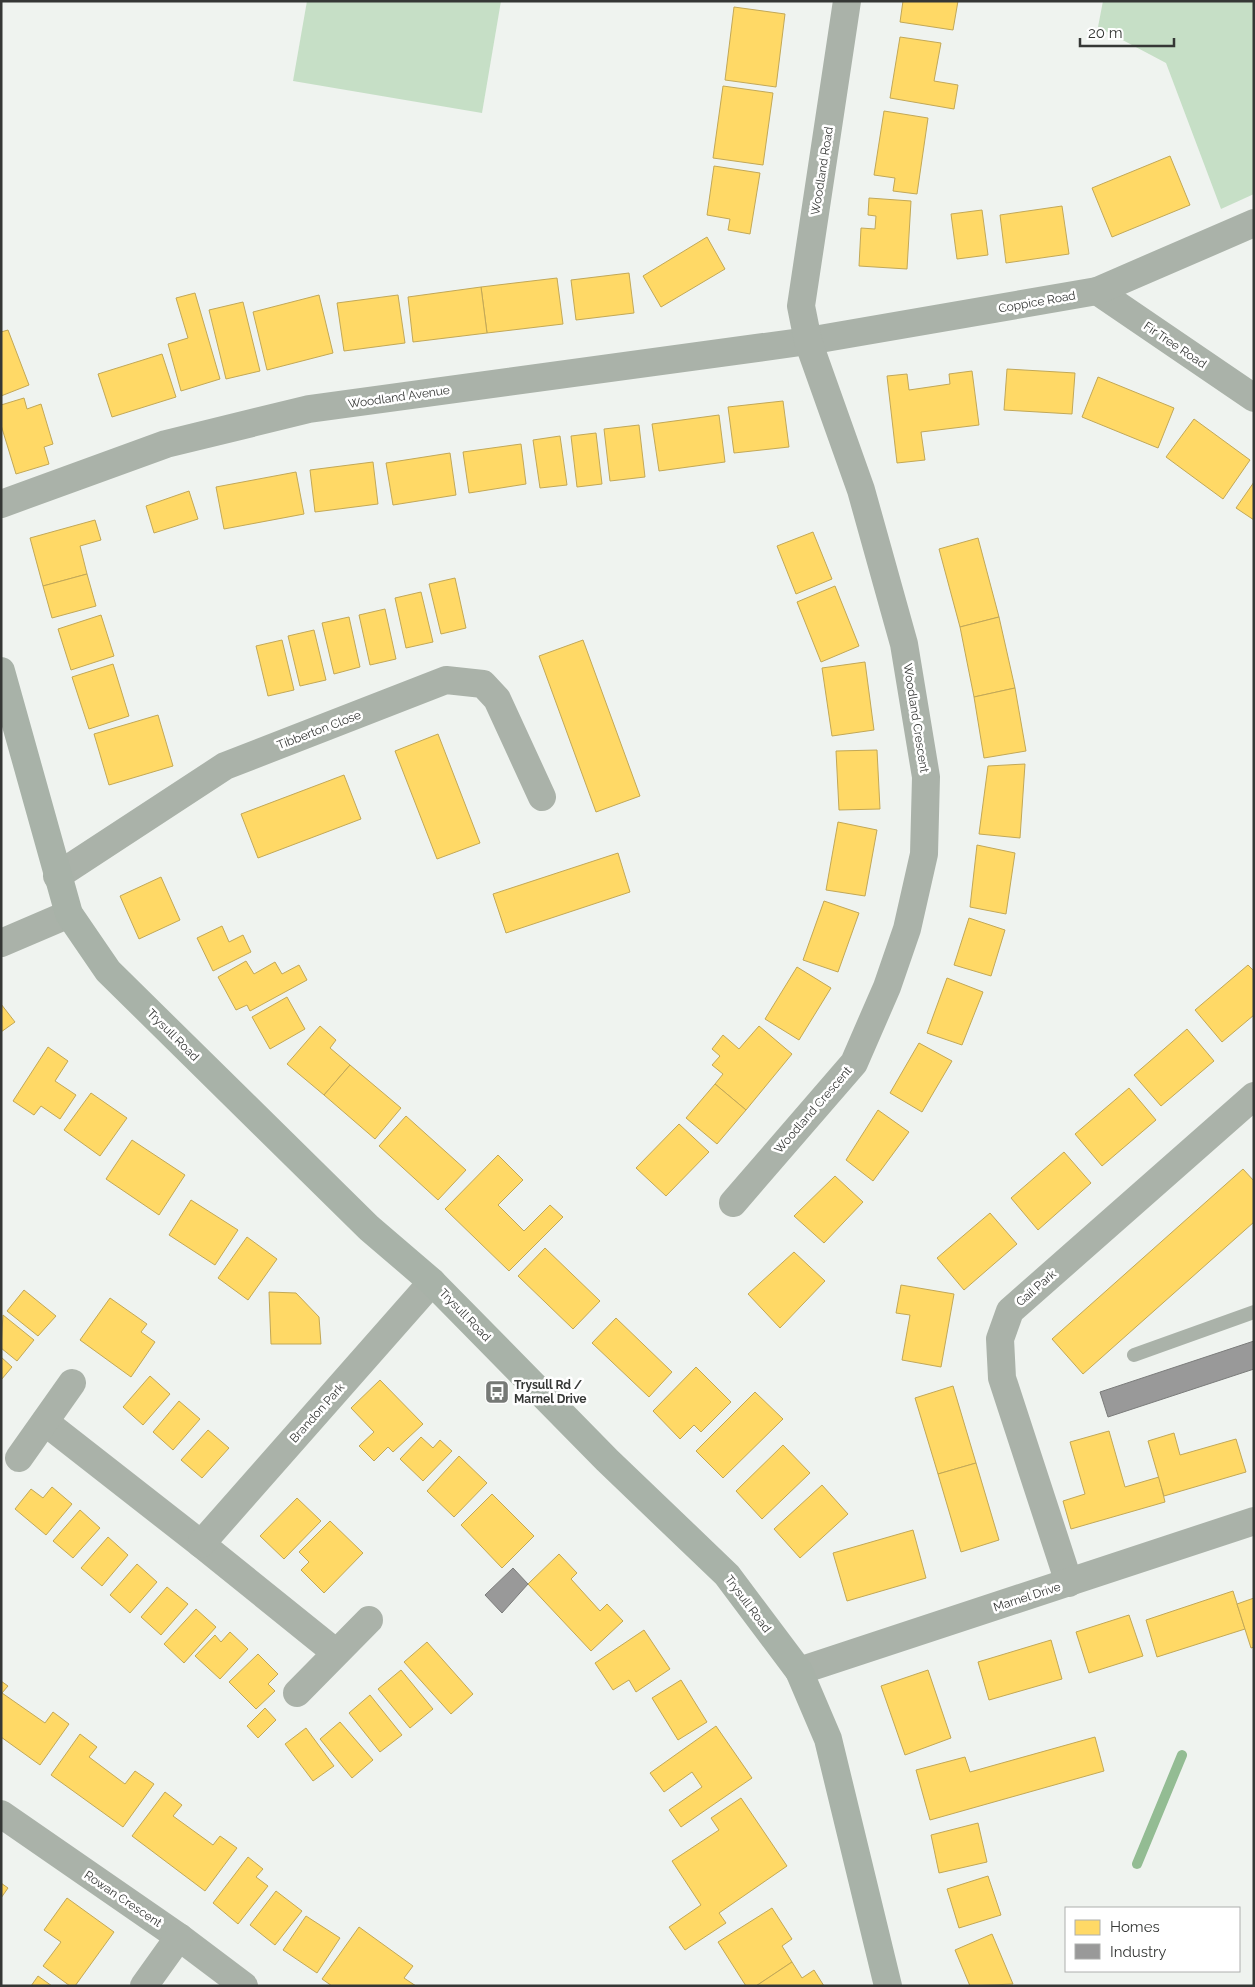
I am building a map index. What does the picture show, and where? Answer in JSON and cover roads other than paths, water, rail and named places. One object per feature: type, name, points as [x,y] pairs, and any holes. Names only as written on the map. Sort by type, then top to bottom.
[{"type":"street","name":"Woodland Road","points":[[808,341],[801,306],[848,1]]},
{"type":"street","name":"Coppice Road","points":[[808,341],[1097,291],[1254,223]]},
{"type":"street","name":"Fir Tree Road","points":[[1097,291],[1254,398]]},
{"type":"street","name":"Woodland Avenue","points":[[1,504],[166,444],[308,409],[808,341]]},
{"type":"street","name":"Woodland Crescent","points":[[733,1202],[854,1063],[887,987],[907,929],[924,854],[926,777],[904,644],[861,490],[808,341]]},
{"type":"street","name":"Trysull Road","points":[[1,671],[69,914],[108,971],[369,1228],[432,1282],[607,1460],[728,1575],[799,1671],[828,1739],[888,1986]]},
{"type":"street","name":"Tibberton Close","points":[[57,876],[225,766],[446,680],[484,684],[497,699],[542,797]]},
{"type":"street","points":[[1,943],[69,914]]},
{"type":"street","name":"Gail Park","points":[[1069,1583],[1002,1378],[1000,1339],[1010,1311],[1254,1096]]},
{"type":"street","name":"Brandon Park","points":[[201,1544],[432,1282]]},
{"type":"street","points":[[19,1458],[72,1383]]},
{"type":"street","points":[[45,1422],[335,1652]]},
{"type":"street","name":"Marnel Drive","points":[[799,1671],[1254,1521]]},
{"type":"street","points":[[297,1693],[335,1652],[369,1620]]},
{"type":"street","name":"Rowan Crescent","points":[[1,1814],[179,1937],[244,1986]]},
{"type":"street","points":[[144,1986],[179,1937]]},
{"type":"lane","points":[[1134,1355],[1254,1312]]},
{"type":"waterway","points":[[1137,1864],[1182,1755]]},
{"type":"place","name":"Trysull Rd / Marnel Drive","points":[[497,1392]]}]
